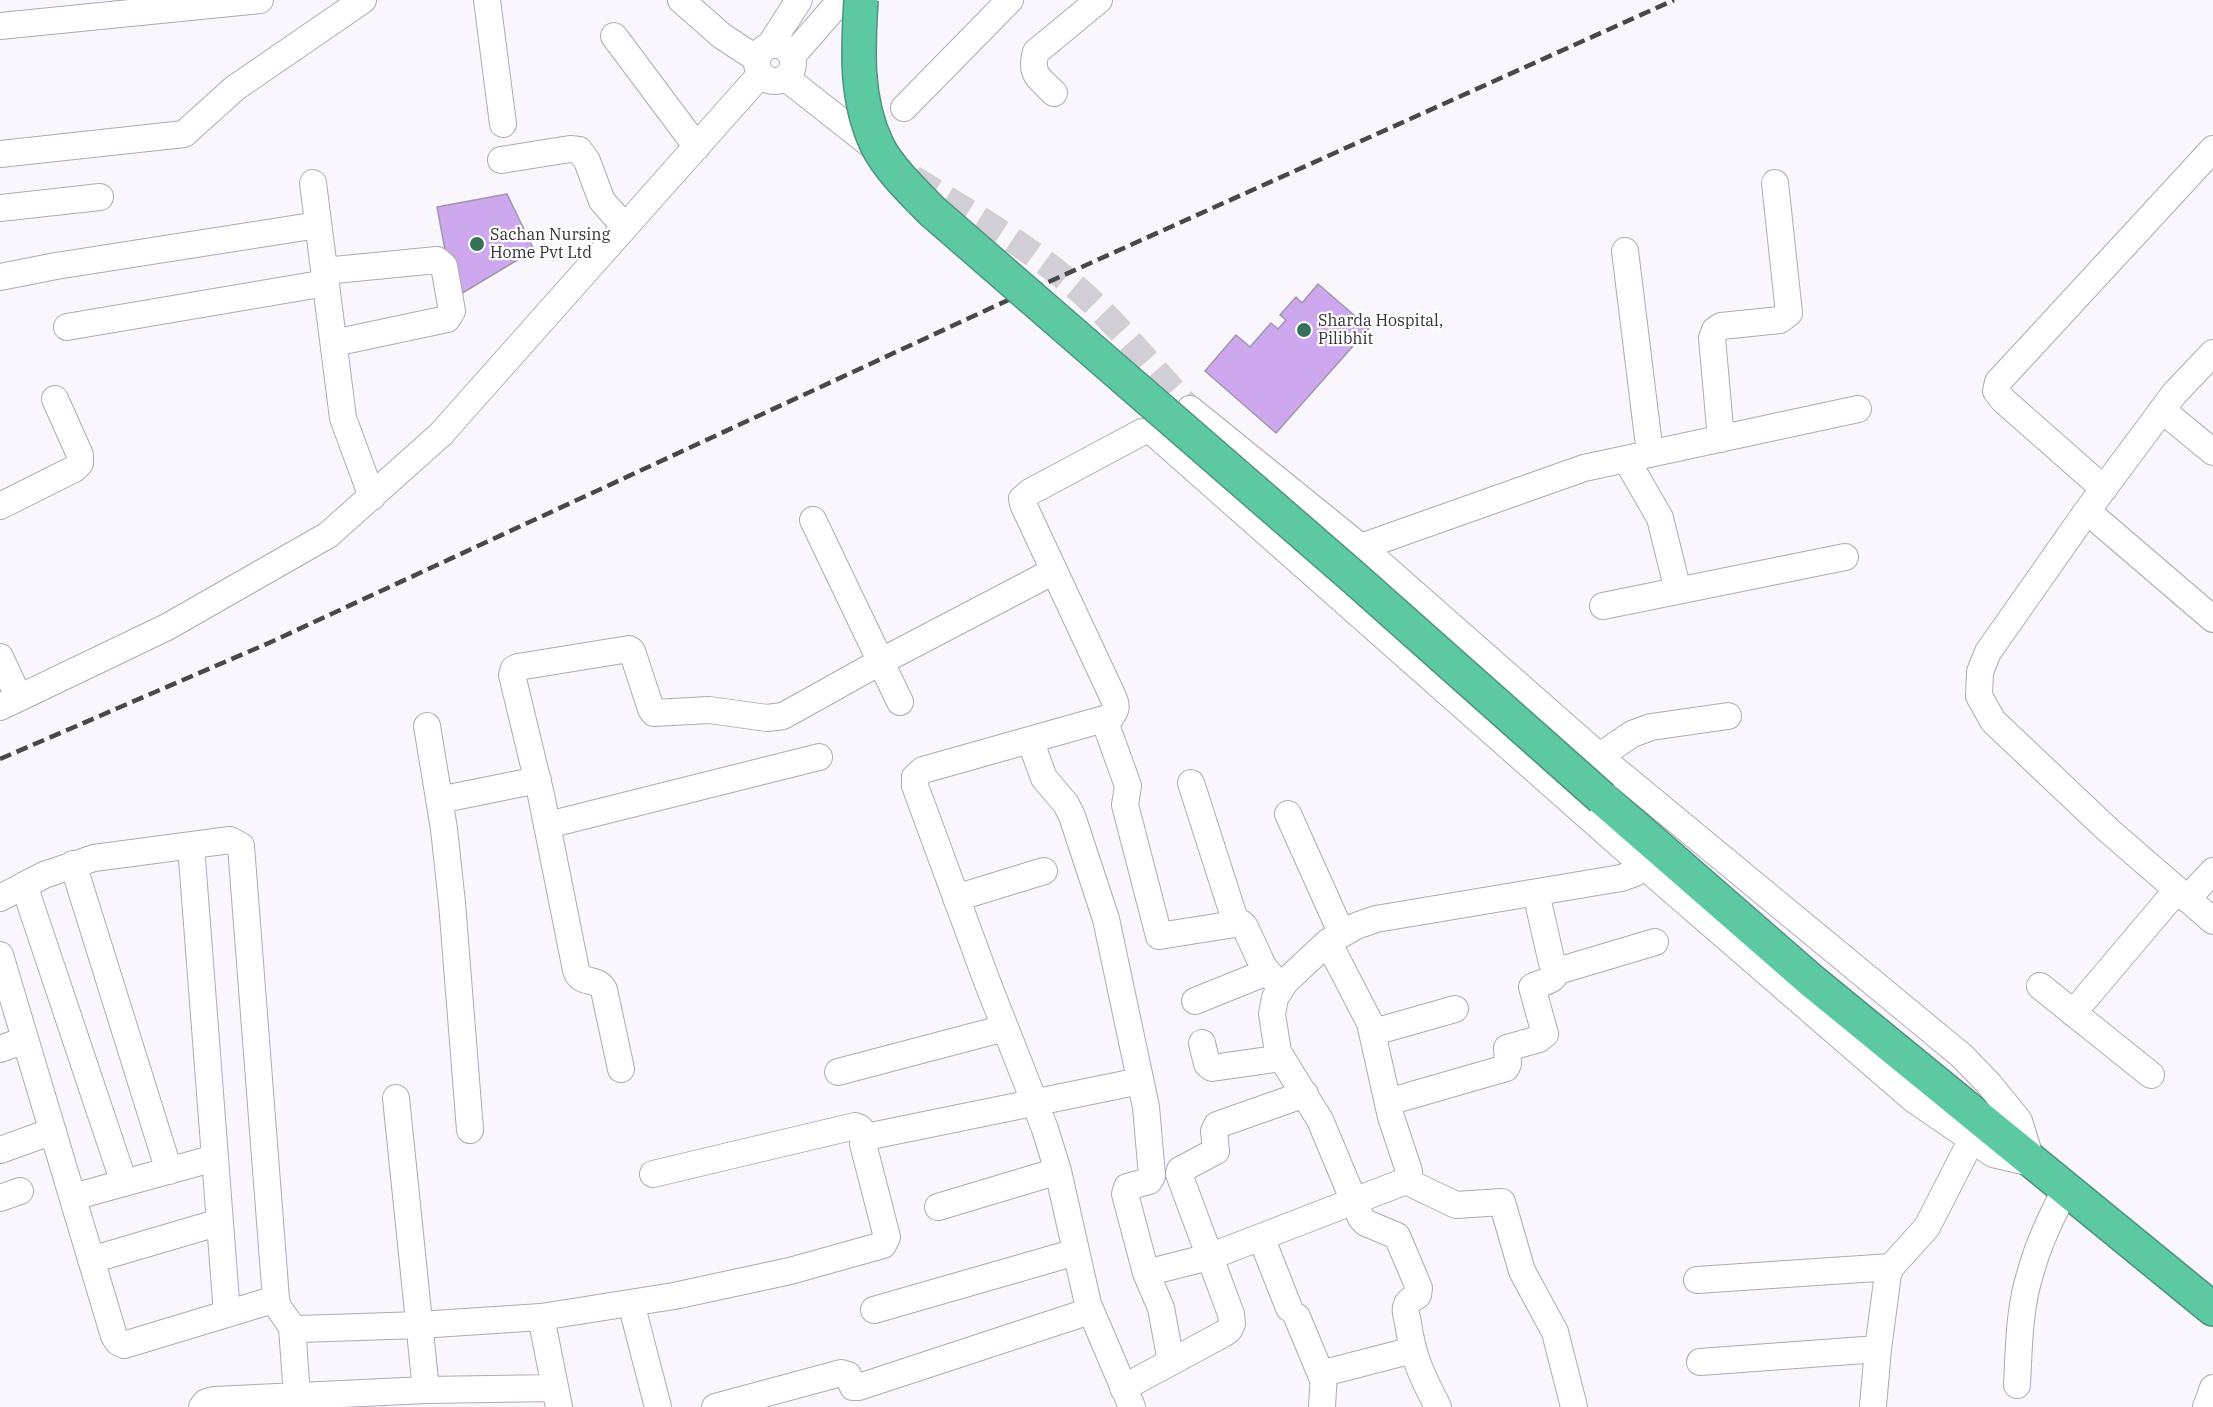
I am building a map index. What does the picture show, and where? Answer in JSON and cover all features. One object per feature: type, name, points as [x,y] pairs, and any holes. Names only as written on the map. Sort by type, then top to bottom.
[{"type":"highway","points":[[861,0],[858,62],[863,102],[877,146],[907,186],[933,212],[1814,982],[2032,1163],[2213,1309]]},
{"type":"street","points":[[0,26],[260,0]]},
{"type":"street","points":[[0,154],[184,134],[235,88],[363,0]]},
{"type":"street","points":[[487,0],[503,124]]},
{"type":"street","points":[[681,0],[722,36],[773,63],[913,178]]},
{"type":"street","points":[[773,63],[799,0]]},
{"type":"street","points":[[0,657],[10,703],[167,627],[328,536],[441,434],[773,63],[841,0]]},
{"type":"street","points":[[904,108],[1010,0]]},
{"type":"street","points":[[1054,93],[1035,74],[1032,64],[1036,52],[1099,0]]},
{"type":"street","points":[[614,36],[697,147]]},
{"type":"street","points":[[2104,489],[2003,400],[1996,391],[1998,382],[2213,148]]},
{"type":"street","points":[[501,160],[570,149],[579,150],[587,161],[602,201],[625,227]]},
{"type":"street","points":[[313,183],[344,418],[372,497]]},
{"type":"street","points":[[1721,439],[1712,338],[1715,330],[1721,326],[1780,320],[1789,313],[1775,183]]},
{"type":"street","points":[[0,208],[100,197]]},
{"type":"street","points":[[0,277],[56,266],[318,225]]},
{"type":"street","points":[[1625,251],[1638,457],[1660,518],[1678,591]]},
{"type":"street","points":[[67,327],[325,277],[437,260],[444,266],[452,311],[447,319],[334,343]]},
{"type":"street","points":[[2213,353],[2190,375],[2162,410],[1988,652],[1980,672],[1979,696],[1994,721],[2107,829],[2213,921]]},
{"type":"street","points":[[0,506],[80,464],[80,454],[55,399]]},
{"type":"street","points":[[1190,409],[1361,547],[1600,756],[1962,1056],[1989,1084],[2019,1121],[2032,1163]]},
{"type":"street","points":[[1361,547],[1562,475],[1858,409]]},
{"type":"street","points":[[2162,410],[2213,453]]},
{"type":"street","points":[[1305,1094],[1217,1125],[1214,1131],[1216,1151],[1180,1170],[1179,1174],[1231,1314],[1232,1324],[1223,1334],[1172,1362],[1128,1397],[1090,1311],[1058,1172],[1034,1101],[915,786],[915,777],[923,770],[1111,717],[1117,706],[1023,504],[1025,495],[1142,432],[1149,431],[1156,435],[1644,866],[1913,1099],[1994,1154],[2032,1163]]},
{"type":"street","points":[[2087,512],[2213,619]]},
{"type":"street","points":[[813,520],[900,702]]},
{"type":"street","points":[[1603,606],[1845,557]]},
{"type":"street","points":[[621,1069],[604,990],[597,982],[583,981],[578,977],[548,825],[512,675],[514,669],[629,649],[632,651],[654,713],[709,710],[776,718],[1054,571]]},
{"type":"street","points":[[1600,756],[1632,734],[1651,727],[1728,716]]},
{"type":"street","points":[[1104,719],[1128,786],[1125,805],[1159,936],[1236,923],[1245,927],[1274,980],[1275,998],[1272,1014],[1278,1052],[1320,1120],[1361,1218],[1366,1223],[1397,1236],[1419,1288],[1418,1295],[1407,1302],[1406,1308],[1413,1350],[1421,1374],[1438,1407]]},
{"type":"street","points":[[427,726],[440,800],[452,903],[470,1130]]},
{"type":"street","points":[[1030,740],[1044,778],[1066,804],[1072,816],[1106,919],[1146,1107],[1152,1176],[1149,1181],[1127,1187],[1125,1194],[1146,1273],[1161,1308],[1172,1362]]},
{"type":"street","points":[[548,825],[819,757]]},
{"type":"street","points":[[440,800],[538,780]]},
{"type":"street","points":[[1191,783],[1236,923]]},
{"type":"street","points":[[1146,1273],[1209,1257],[1406,1181],[1410,1177],[1388,1102],[1374,1032],[1288,814]]},
{"type":"street","points":[[0,898],[44,875],[94,858],[230,840],[241,846],[276,1299],[278,1307],[292,1327],[306,1399]]},
{"type":"street","points":[[191,846],[227,1314]]},
{"type":"street","points":[[74,864],[169,1171]]},
{"type":"street","points":[[1195,1001],[1274,980],[1335,937],[1376,919],[1621,878],[1635,873],[1644,866]]},
{"type":"street","points":[[956,898],[1044,871]]},
{"type":"street","points":[[2073,1013],[2182,895],[2213,871]]},
{"type":"street","points":[[24,885],[124,1183]]},
{"type":"street","points":[[1536,892],[1552,963],[1558,969],[1562,970],[1655,942]]},
{"type":"street","points":[[0,955],[114,1336],[118,1342],[124,1346],[276,1299]]},
{"type":"street","points":[[1388,1102],[1506,1068],[1507,1048],[1539,1039],[1545,1034],[1532,987],[1552,980],[1558,969]]},
{"type":"street","points":[[2040,986],[2151,1075]]},
{"type":"street","points":[[1374,1032],[1455,1009]]},
{"type":"street","points":[[838,1072],[1005,1028]]},
{"type":"street","points":[[0,1049],[25,1040]]},
{"type":"street","points":[[1202,1043],[1207,1064],[1212,1068],[1282,1058]]},
{"type":"street","points":[[866,1137],[1140,1081]]},
{"type":"street","points":[[396,1098],[419,1325],[413,1396]]},
{"type":"street","points":[[653,1174],[855,1126],[860,1128],[866,1137]]},
{"type":"street","points":[[0,1150],[53,1131]]},
{"type":"street","points":[[292,1327],[308,1329],[419,1325],[541,1317],[674,1296],[790,1271],[883,1245],[887,1237],[863,1144],[866,1137]]},
{"type":"street","points":[[1873,1406],[1888,1274],[1927,1227],[1972,1139]]},
{"type":"street","points":[[73,1197],[215,1158]]},
{"type":"street","points":[[938,1207],[1058,1172]]},
{"type":"street","points":[[1406,1181],[1456,1205],[1502,1202],[1522,1271],[1555,1332],[1574,1407]]},
{"type":"street","points":[[2017,1385],[2021,1318],[2030,1272],[2045,1231],[2065,1190]]},
{"type":"street","points":[[91,1260],[220,1222]]},
{"type":"street","points":[[1261,1237],[1322,1377],[1322,1407]]},
{"type":"street","points":[[874,1310],[1076,1252]]},
{"type":"street","points":[[1697,1280],[1892,1267]]},
{"type":"street","points":[[632,1303],[658,1407]]},
{"type":"street","points":[[715,1407],[841,1373],[848,1375],[853,1387],[859,1387],[1090,1311]]},
{"type":"street","points":[[202,1407],[206,1402],[214,1400],[413,1396],[557,1398],[541,1317]]},
{"type":"street","points":[[1700,1362],[1878,1349]]},
{"type":"street","points":[[1322,1377],[1327,1371],[1413,1350]]},
{"type":"street","points":[[2206,1407],[2213,1388]]},
{"type":"building","points":[[507,194],[534,250],[454,298],[437,207]]},
{"type":"building","points":[[1318,284],[1369,328],[1276,433],[1205,371],[1236,335],[1250,347],[1271,323],[1278,329],[1286,320],[1280,315],[1296,297],[1302,303]]},
{"type":"tunnel","points":[[913,178],[1005,235],[1071,283],[1117,327],[1190,409]]},
{"type":"railway","points":[[0,759],[271,642],[993,307],[1674,0]]},
{"type":"place","name":"Sachan Nursing Home Pvt Ltd","points":[[477,244]]},
{"type":"place","name":"Sharda Hospital, Pilibhit","points":[[1304,330]]}]
